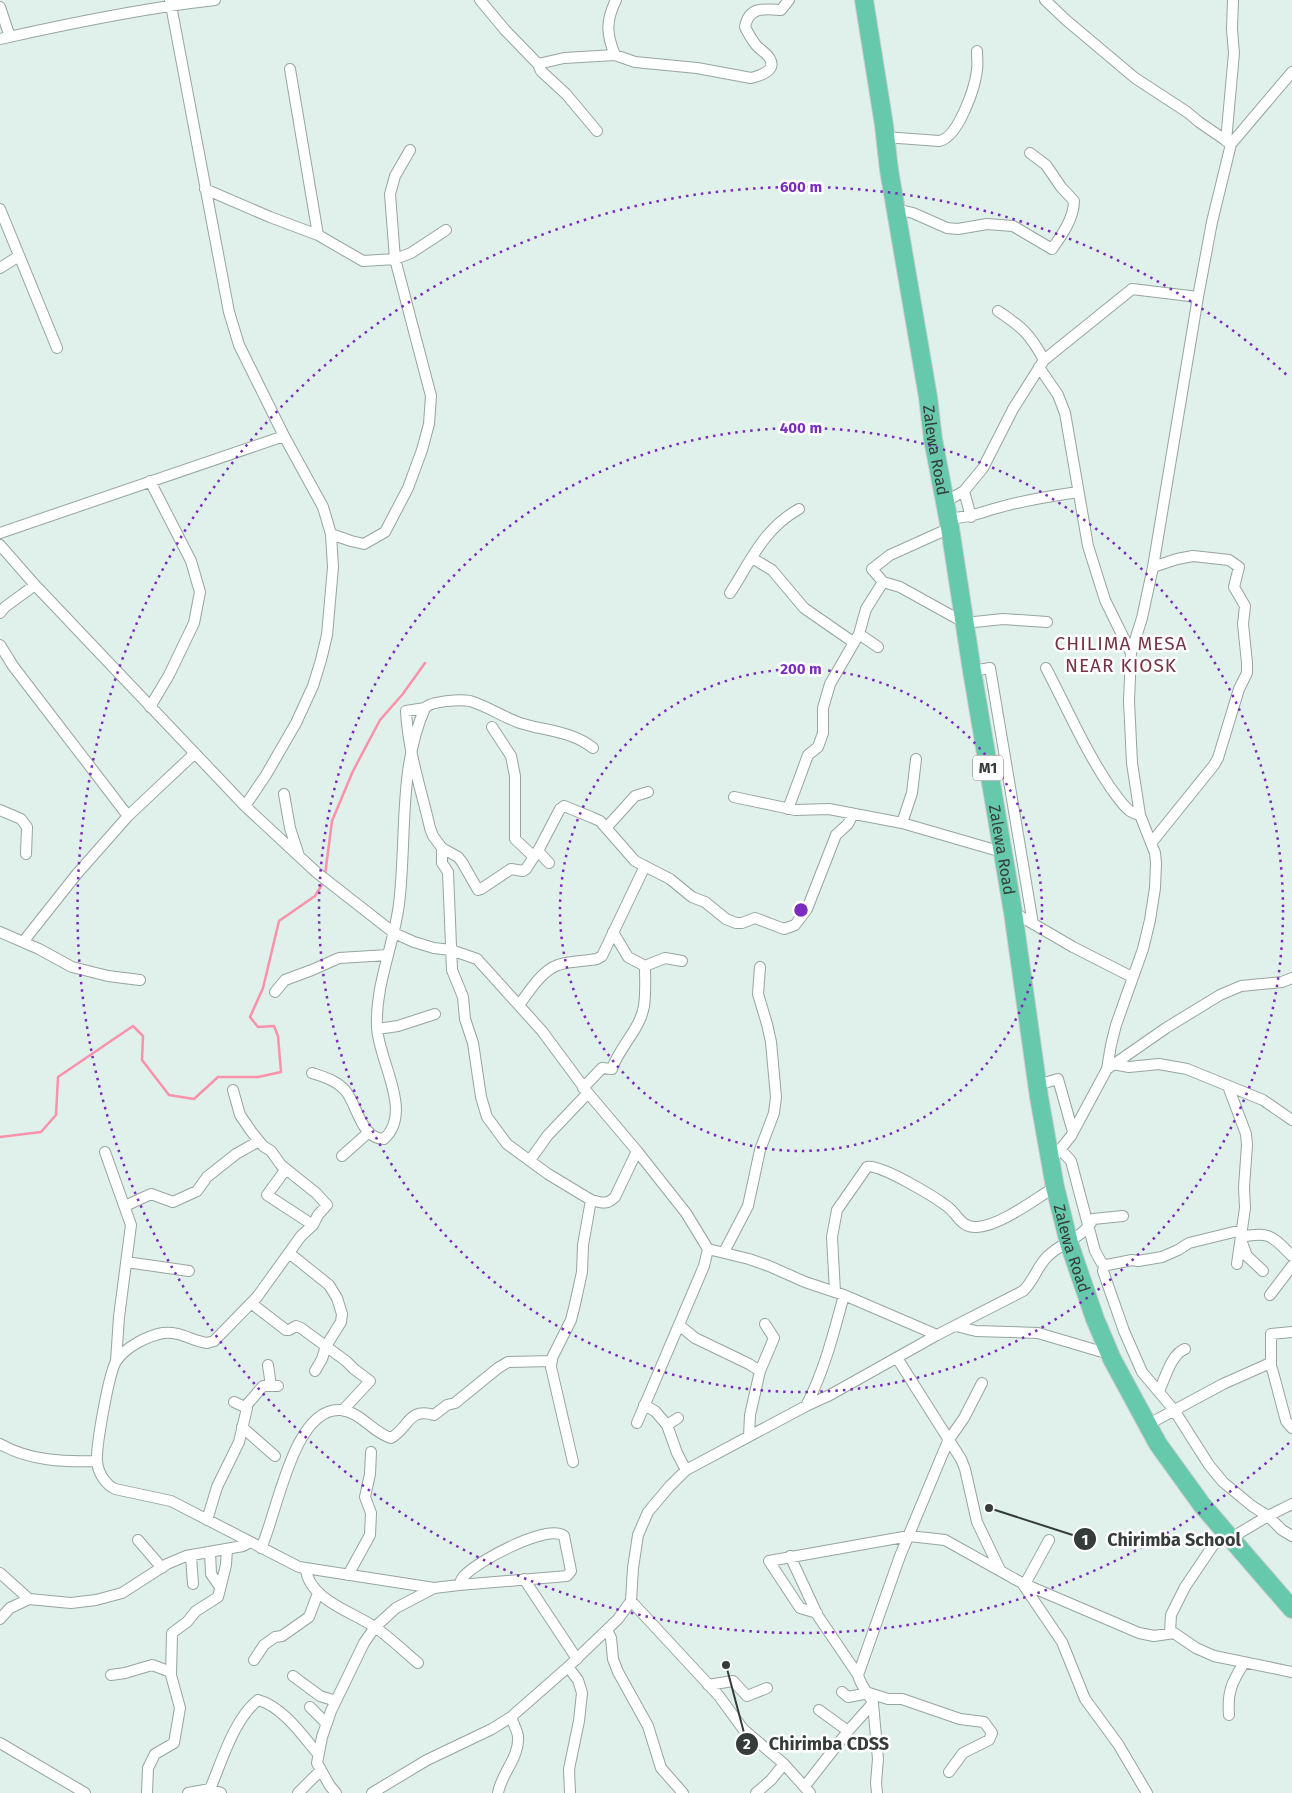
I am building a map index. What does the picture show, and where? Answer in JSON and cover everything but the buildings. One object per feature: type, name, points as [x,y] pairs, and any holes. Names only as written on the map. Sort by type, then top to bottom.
[{"type":"highway","name":"Zalewa Road","points":[[864,0],[896,209],[928,397],[934,448],[948,516],[1013,912],[1037,1085],[1056,1155],[1055,1187],[1069,1243],[1109,1354],[1147,1425],[1202,1505],[1292,1609]]},
{"type":"street","points":[[0,7],[5,38],[170,2],[215,0]]},
{"type":"street","points":[[480,0],[505,30],[538,64],[541,71],[566,94],[597,131]]},
{"type":"street","points":[[615,55],[612,49],[607,22],[616,0]]},
{"type":"street","points":[[538,64],[564,58],[615,55],[635,62],[697,68],[751,78],[755,77],[768,72],[771,62],[756,46],[748,32],[746,28],[748,19],[757,10],[781,10],[789,0]]},
{"type":"street","points":[[1045,0],[1135,78],[1229,142]]},
{"type":"street","points":[[1106,1266],[1101,1262],[1095,1251],[1090,1226],[1071,1160],[1056,1155],[1073,1132],[1110,1066],[1111,1045],[1132,977],[1143,949],[1155,888],[1156,863],[1152,842],[1140,815],[1132,763],[1129,701],[1131,653],[1142,618],[1153,567],[1198,297],[1229,142],[1234,53],[1232,29],[1233,0]]},
{"type":"street","points":[[170,2],[229,312],[239,345],[284,436],[324,507],[331,534],[332,588],[327,635],[321,660],[296,723],[266,775],[244,806]]},
{"type":"street","points":[[885,137],[939,141],[947,138],[969,102],[977,70],[977,50]]},
{"type":"street","points":[[290,69],[318,235]]},
{"type":"street","points":[[1229,142],[1292,72]]},
{"type":"street","points":[[331,534],[364,544],[385,532],[408,488],[429,424],[431,396],[395,260],[390,194],[395,176],[410,150]]},
{"type":"street","points":[[896,209],[913,213],[946,228],[958,229],[987,224],[1013,226],[1052,249],[1063,234],[1074,201],[1061,187],[1046,165],[1030,153]]},
{"type":"street","points":[[205,190],[270,218],[318,235],[363,261],[395,260],[411,253],[446,230]]},
{"type":"street","points":[[0,209],[57,348]]},
{"type":"street","points":[[0,268],[19,256]]},
{"type":"street","points":[[1047,622],[1003,619],[966,623],[900,587],[883,582],[872,569],[948,516],[964,491],[983,468],[1008,416],[1041,363],[1132,289],[1198,297]]},
{"type":"street","points":[[998,311],[1024,329],[1033,340],[1041,363],[1058,395],[1064,413],[1088,546],[1105,600],[1131,653]]},
{"type":"street","points":[[0,533],[284,436]]},
{"type":"street","points":[[150,481],[191,561],[200,592],[194,623],[169,675],[150,707]]},
{"type":"street","points":[[964,491],[971,517]]},
{"type":"street","points":[[948,516],[971,517],[1006,506],[1078,492]]},
{"type":"street","points":[[730,593],[760,542],[790,514],[799,509]]},
{"type":"street","points":[[0,545],[35,585],[244,806],[299,857],[394,933],[434,948],[451,950],[477,959],[542,1031],[586,1091],[686,1213],[708,1249],[704,1266],[637,1423]]},
{"type":"street","points":[[1152,842],[1218,758],[1239,689],[1247,673],[1242,624],[1245,606],[1234,587],[1239,567],[1229,560],[1193,556],[1176,558],[1153,567]]},
{"type":"street","points":[[752,558],[776,574],[804,608],[856,638],[878,647]]},
{"type":"street","points":[[788,808],[808,755],[820,743],[823,733],[823,708],[830,684],[856,638],[866,609],[883,582]]},
{"type":"street","points":[[0,613],[5,607],[35,585]]},
{"type":"street","points":[[0,645],[13,666],[128,816]]},
{"type":"street","points":[[972,671],[990,668],[1033,924]]},
{"type":"street","points":[[1046,668],[1087,750],[1102,774],[1126,808],[1140,815]]},
{"type":"street","points":[[593,748],[571,735],[519,722],[467,700],[434,703],[425,708],[406,712],[411,756],[433,836],[442,848],[458,857],[478,890],[511,869],[523,871],[526,869],[562,807],[591,816],[600,821],[630,856],[670,879],[686,894],[705,902],[726,919],[742,923],[755,918],[784,929],[790,928],[800,919],[807,908],[836,834],[848,824],[853,814]]},
{"type":"street","points":[[312,1073],[330,1079],[346,1091],[369,1132],[378,1139],[384,1139],[389,1134],[396,1114],[395,1100],[377,1029],[379,996],[394,933],[399,902],[407,773],[425,708]]},
{"type":"street","points":[[492,727],[511,756],[515,776],[516,839],[549,864]]},
{"type":"street","points":[[23,942],[76,875],[128,816],[195,753]]},
{"type":"street","points":[[902,823],[912,793],[916,759]]},
{"type":"street","points":[[606,828],[635,796],[648,792]]},
{"type":"street","points":[[284,794],[290,828],[299,857]]},
{"type":"street","points":[[734,797],[788,808],[829,809],[902,823],[1002,852]]},
{"type":"street","points":[[0,810],[21,819],[28,826],[26,854]]},
{"type":"street","points":[[442,848],[442,863],[448,872],[452,970],[462,997],[465,1019],[473,1043],[481,1097],[487,1117],[507,1144],[548,1174],[591,1200],[604,1204],[610,1202],[615,1197],[637,1151]]},
{"type":"street","points":[[519,1005],[552,968],[558,965],[597,959],[602,956],[646,866]]},
{"type":"street","points":[[1013,912],[1132,977]]},
{"type":"street","points":[[0,932],[72,967],[108,976],[140,980]]},
{"type":"street","points":[[613,932],[628,957],[645,966],[665,958],[682,962]]},
{"type":"street","points":[[274,992],[285,980],[339,958],[388,954]]},
{"type":"street","points":[[530,1160],[548,1135],[586,1091],[602,1068],[612,1069],[615,1058],[637,1024],[644,1007],[645,966]]},
{"type":"street","points":[[724,1252],[748,1206],[760,1150],[774,1113],[776,1097],[771,1042],[768,1024],[758,994],[760,967]]},
{"type":"street","points":[[1110,1066],[1220,995],[1241,986],[1282,982],[1292,978]]},
{"type":"street","points":[[377,1029],[398,1026],[435,1014]]},
{"type":"street","points":[[1110,1066],[1170,1065],[1206,1076],[1263,1100],[1292,1120]]},
{"type":"street","points":[[1037,1085],[1058,1078],[1073,1132]]},
{"type":"street","points":[[1228,1086],[1246,1134],[1247,1145],[1244,1187],[1246,1200],[1237,1264]]},
{"type":"street","points":[[116,1360],[135,1345],[162,1333],[184,1335],[207,1344],[214,1341],[252,1303],[301,1236],[313,1225],[318,1215],[327,1205],[316,1193],[281,1165],[272,1151],[263,1146],[240,1116],[233,1090]]},
{"type":"street","points":[[342,1156],[369,1132]]},
{"type":"street","points":[[125,1206],[151,1194],[174,1202],[197,1191],[207,1177],[236,1154],[259,1141]]},
{"type":"street","points":[[105,1152],[131,1225],[119,1317],[116,1360],[109,1380],[97,1461],[104,1480],[115,1489],[171,1501],[290,1564],[434,1588],[570,1575],[564,1536],[562,1534],[526,1540],[512,1546],[488,1558],[463,1576],[459,1585]]},
{"type":"street","points":[[806,1406],[814,1390],[840,1294],[832,1237],[837,1210],[867,1167],[877,1167],[905,1180],[948,1207],[966,1226],[976,1227],[995,1222],[1055,1187]]},
{"type":"street","points":[[286,1168],[268,1195],[313,1225]]},
{"type":"street","points":[[574,1462],[553,1378],[552,1361],[575,1304],[582,1272],[583,1245],[591,1200]]},
{"type":"street","points":[[372,1793],[427,1760],[492,1729],[511,1717],[577,1659],[618,1619],[631,1601],[635,1551],[638,1535],[644,1520],[658,1500],[686,1470],[1023,1291],[1031,1283],[1046,1257],[1069,1243],[1090,1226],[1093,1218],[1124,1216]]},
{"type":"street","points":[[1106,1266],[1132,1260],[1138,1261],[1162,1257],[1178,1250],[1189,1242],[1260,1233],[1274,1238],[1292,1256]]},
{"type":"street","points":[[1241,1236],[1247,1256],[1263,1271]]},
{"type":"street","points":[[708,1249],[769,1266],[937,1335]]},
{"type":"street","points":[[289,1253],[329,1285],[337,1298],[342,1318],[326,1346],[322,1359],[315,1371]]},
{"type":"street","points":[[126,1262],[189,1271]]},
{"type":"street","points":[[1106,1266],[1104,1271],[1112,1298],[1139,1367],[1174,1410],[1209,1465],[1223,1482],[1292,1536]]},
{"type":"street","points":[[1270,1295],[1292,1266]]},
{"type":"street","points":[[252,1303],[286,1330],[298,1326],[370,1381],[344,1410],[328,1413],[321,1417],[310,1425],[301,1438],[283,1481],[276,1509],[261,1548]]},
{"type":"street","points":[[749,1436],[750,1415],[760,1372],[774,1338],[765,1324]]},
{"type":"street","points":[[679,1325],[695,1338],[749,1364],[760,1372]]},
{"type":"street","points":[[956,1326],[976,1330],[1038,1332],[1109,1354]]},
{"type":"street","points":[[1292,1332],[1271,1334],[1271,1366],[1286,1421],[1292,1428]]},
{"type":"street","points":[[1159,1391],[1171,1363],[1180,1351],[1185,1349]]},
{"type":"street","points":[[897,1358],[961,1459],[977,1522],[1000,1570]]},
{"type":"street","points":[[344,1410],[369,1423],[386,1437],[391,1438],[398,1434],[412,1416],[422,1412],[434,1415],[455,1403],[508,1362],[552,1361]]},
{"type":"street","points":[[1147,1425],[1222,1384],[1266,1364],[1271,1366]]},
{"type":"street","points":[[245,1407],[263,1386],[274,1386],[268,1365]]},
{"type":"street","points":[[814,1390],[815,1371]]},
{"type":"street","points":[[858,1675],[909,1536],[948,1441],[964,1418],[982,1383]]},
{"type":"street","points":[[234,1402],[245,1407]]},
{"type":"street","points":[[644,1405],[655,1411],[667,1425],[677,1453],[686,1470]]},
{"type":"street","points":[[207,1520],[217,1487],[239,1442],[247,1408],[245,1407]]},
{"type":"street","points":[[667,1425],[678,1418]]},
{"type":"street","points":[[242,1428],[275,1456]]},
{"type":"street","points":[[0,1444],[9,1449],[44,1460],[68,1462],[97,1461]]},
{"type":"street","points":[[348,1575],[370,1535],[371,1513],[365,1497],[370,1474],[371,1452]]},
{"type":"street","points":[[1170,1632],[1171,1615],[1184,1587],[1214,1544],[1231,1538],[1292,1504]]},
{"type":"street","points":[[817,1614],[800,1608],[769,1561],[909,1536],[945,1540],[1024,1583],[1139,1633],[1154,1636],[1170,1632],[1180,1636],[1196,1648],[1214,1656],[1292,1672]]},
{"type":"street","points":[[138,1540],[162,1568]]},
{"type":"street","points":[[1024,1583],[1048,1540]]},
{"type":"street","points":[[0,1620],[10,1608],[29,1599],[71,1603],[96,1600],[122,1593],[167,1564],[191,1556],[227,1549],[250,1542]]},
{"type":"street","points":[[147,1793],[148,1768],[155,1754],[174,1743],[180,1708],[171,1672],[172,1633],[187,1622],[196,1611],[218,1597],[226,1565],[227,1549]]},
{"type":"street","points":[[210,1552],[211,1574],[220,1587]]},
{"type":"street","points":[[191,1556],[193,1584]]},
{"type":"street","points":[[790,1556],[817,1614],[858,1675],[861,1686],[869,1693],[888,1699],[902,1699],[960,1719],[984,1722],[992,1733],[989,1740],[963,1753],[949,1772]]},
{"type":"street","points":[[306,1568],[308,1581],[328,1601],[375,1627],[418,1663]]},
{"type":"street","points":[[0,1573],[29,1599]]},
{"type":"street","points":[[524,1580],[577,1659]]},
{"type":"street","points":[[1024,1583],[1062,1642],[1085,1699],[1118,1744],[1147,1793]]},
{"type":"street","points":[[336,1793],[317,1763],[326,1723],[336,1701],[364,1643],[375,1627],[396,1608],[434,1588]]},
{"type":"street","points":[[254,1660],[264,1645],[275,1637],[282,1636],[309,1617],[318,1592]]},
{"type":"street","points":[[631,1601],[708,1685],[743,1729],[784,1764],[808,1789],[848,1731],[873,1704]]},
{"type":"street","points":[[607,1630],[611,1638],[613,1660],[648,1726],[661,1768],[683,1793]]},
{"type":"street","points":[[1229,1715],[1228,1700],[1232,1681],[1244,1662]]},
{"type":"street","points":[[111,1675],[126,1673],[152,1665],[171,1672]]},
{"type":"street","points":[[568,1667],[578,1680],[582,1693],[579,1721],[569,1769],[570,1793]]},
{"type":"street","points":[[293,1676],[320,1696],[336,1701]]},
{"type":"street","points":[[708,1685],[733,1681],[747,1696],[767,1688]]},
{"type":"street","points":[[842,1692],[848,1697],[869,1693]]},
{"type":"street","points":[[869,1693],[873,1704],[878,1758],[876,1793]]},
{"type":"street","points":[[210,1789],[230,1742],[249,1708],[258,1700],[268,1703],[279,1712],[296,1728],[318,1754]]},
{"type":"street","points":[[310,1707],[326,1723]]},
{"type":"street","points":[[819,1710],[848,1731]]},
{"type":"street","points":[[498,1793],[499,1787],[512,1762],[518,1736],[511,1717]]},
{"type":"street","points":[[0,1743],[85,1793]]},
{"type":"street","points":[[756,1793],[784,1764]]},
{"type":"street","points":[[298,1793],[321,1770]]},
{"type":"street","points":[[188,1793],[210,1789],[221,1793]]},
{"type":"waterway","points":[[325,875],[332,821],[353,771],[380,720],[402,695],[425,663]]},
{"type":"waterway","points":[[0,1137],[41,1132],[56,1115],[58,1077],[133,1026],[143,1036],[142,1060],[169,1095],[194,1099],[218,1077],[258,1077],[281,1072],[278,1036],[274,1026],[258,1027],[250,1017],[263,988],[279,921],[315,896],[323,883]]},
{"type":"place","name":"Chirimba School","points":[[989,1508]]},
{"type":"place","name":"Chirimba CDSS","points":[[726,1665]]},
{"type":"district","name":"CHILIMA MESA NEAR KIOSK","points":[[1121,654]]}]
